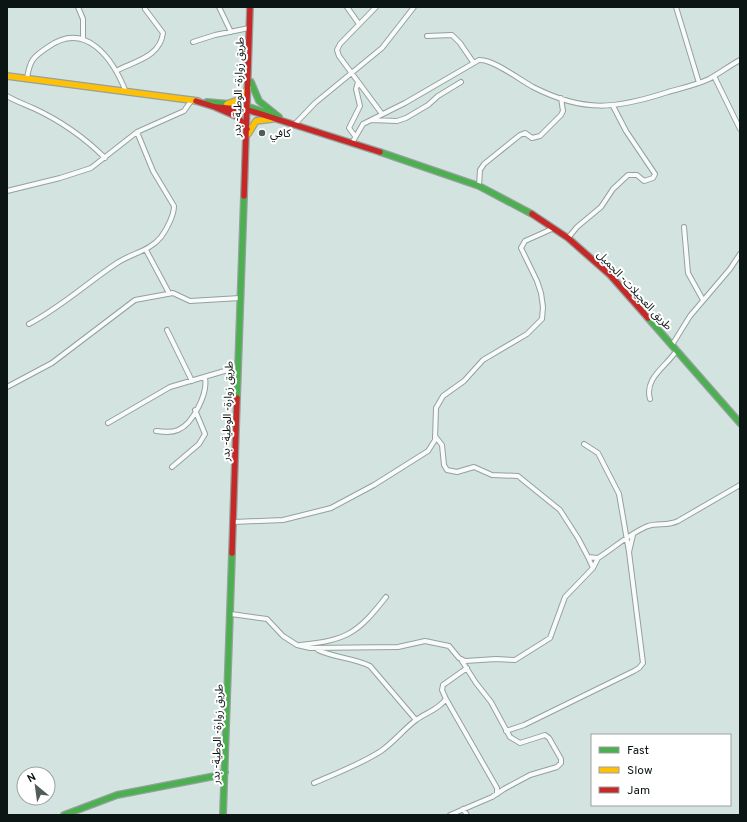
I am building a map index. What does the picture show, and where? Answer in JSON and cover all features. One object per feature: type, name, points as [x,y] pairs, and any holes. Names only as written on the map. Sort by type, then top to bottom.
[{"type":"main road","name":"طريق زوارة- الوطية- بدر","points":[[223,815],[231,614],[240,298],[249,81],[250,7]]},
{"type":"main road","points":[[7,76],[193,101],[227,104],[248,108],[279,117],[293,124]]},
{"type":"main road","points":[[227,104],[236,102],[243,97],[249,81]]},
{"type":"main road","points":[[249,81],[259,101],[279,117]]},
{"type":"main road","points":[[193,101],[215,107],[236,116],[242,120],[247,129]]},
{"type":"main road","points":[[215,107],[248,108],[272,119],[293,124]]},
{"type":"main road","points":[[246,136],[256,121],[272,119]]},
{"type":"main road","name":"طريق العجيلات- الجميل","points":[[293,124],[404,159],[479,186],[511,201],[555,228],[610,274],[740,423]]},
{"type":"main road","points":[[64,815],[117,795],[215,776],[225,772]]},
{"type":"street","points":[[78,7],[83,19],[83,39]]},
{"type":"street","points":[[219,7],[231,32]]},
{"type":"street","points":[[347,7],[359,24]]},
{"type":"street","points":[[376,7],[337,50],[339,56],[382,114]]},
{"type":"street","points":[[293,124],[386,44],[414,7]]},
{"type":"street","points":[[676,7],[699,83]]},
{"type":"street","points":[[116,70],[149,56],[156,51],[162,42],[163,33],[145,9]]},
{"type":"street","points":[[193,42],[249,28]]},
{"type":"street","points":[[427,36],[452,35],[460,43],[473,62]]},
{"type":"street","points":[[27,78],[31,60],[50,45],[65,38],[83,39],[99,48],[116,70],[126,92]]},
{"type":"street","points":[[352,143],[361,126],[368,120],[431,88],[473,62],[484,60],[534,88],[561,98],[588,106],[613,106],[640,101],[699,83],[714,76],[740,60]]},
{"type":"street","points":[[714,76],[740,129]]},
{"type":"street","points":[[355,136],[349,128],[360,106],[356,89],[358,82]]},
{"type":"street","points":[[368,120],[397,121],[406,118],[428,106],[438,96],[461,82]]},
{"type":"street","points":[[431,88],[438,96]]},
{"type":"street","points":[[7,96],[40,111],[70,129],[88,142],[105,158]]},
{"type":"street","points":[[479,186],[480,170],[484,164],[520,135],[525,133],[532,138],[540,136],[561,115],[563,111],[561,98]]},
{"type":"street","points":[[7,191],[84,171],[96,165],[137,132],[181,114],[193,101]]},
{"type":"street","points":[[568,238],[582,222],[601,207],[613,189],[628,175],[637,175],[644,181],[653,178],[655,174],[626,131],[613,106]]},
{"type":"street","points":[[28,324],[60,305],[118,262],[136,252],[146,250],[161,237],[174,212],[174,206],[153,171],[137,132]]},
{"type":"street","points":[[684,227],[688,273],[703,300]]},
{"type":"street","points":[[234,522],[283,520],[307,515],[336,506],[415,460],[431,447],[435,435],[436,408],[443,396],[464,381],[489,356],[527,334],[542,319],[543,307],[537,281],[520,248],[525,241],[555,228]]},
{"type":"street","points":[[146,250],[169,293]]},
{"type":"street","points":[[672,345],[703,300],[730,269],[740,254]]},
{"type":"street","points":[[7,387],[52,363],[135,300],[169,293],[176,293],[190,301],[240,298]]},
{"type":"street","points":[[167,330],[192,381]]},
{"type":"street","points":[[650,399],[648,393],[650,382],[668,363],[677,350]]},
{"type":"street","points":[[108,423],[161,391],[238,367]]},
{"type":"street","points":[[156,430],[170,432],[180,429],[188,421],[206,392],[205,378]]},
{"type":"street","points":[[172,467],[199,444],[205,434],[195,410]]},
{"type":"street","points":[[435,435],[442,445],[444,465],[447,470],[457,472],[474,467],[492,475],[518,476],[560,510],[578,538],[593,568]]},
{"type":"street","points":[[506,731],[563,706],[642,666],[629,552],[618,490],[598,453],[584,444]]},
{"type":"street","points":[[462,661],[496,659],[515,660],[546,641],[552,635],[565,597],[593,568],[598,558],[633,535],[651,526],[673,524],[740,485]]},
{"type":"street","points":[[629,552],[633,535]]},
{"type":"street","points":[[588,557],[598,558]]},
{"type":"street","points":[[297,645],[333,640],[351,634],[368,619],[386,597]]},
{"type":"street","points":[[231,614],[267,619],[283,636],[297,645],[316,649],[402,646],[425,641],[449,646],[462,661],[491,702],[512,740],[520,743],[540,735],[547,736],[561,759],[561,763],[557,767],[530,775],[497,794],[450,815]]},
{"type":"street","points":[[316,649],[328,655],[364,663],[370,666],[416,720]]},
{"type":"street","points":[[467,668],[443,684],[442,690],[497,788],[497,794]]},
{"type":"street","points":[[314,783],[376,754],[416,720],[437,708],[446,699]]},
{"type":"street","points":[[497,788],[504,789]]},
{"type":"street","points":[[463,809],[467,815]]},
{"type":"traffic: fast","points":[[251,82],[259,101],[279,117]]},
{"type":"traffic: fast","points":[[207,102],[230,104]]},
{"type":"traffic: fast","points":[[249,107],[276,116]]},
{"type":"traffic: fast","points":[[380,152],[479,186],[532,214]]},
{"type":"traffic: fast","points":[[237,398],[244,196]]},
{"type":"traffic: fast","points":[[648,318],[740,423]]},
{"type":"traffic: fast","points":[[223,815],[232,553]]},
{"type":"traffic: fast","points":[[64,815],[117,795],[215,776],[225,772]]},
{"type":"traffic: slow","points":[[7,76],[198,101]]},
{"type":"traffic: slow","points":[[227,104],[241,99],[248,88]]},
{"type":"traffic: slow","points":[[248,134],[256,121],[272,119]]},
{"type":"traffic: jam","points":[[244,196],[250,7]]},
{"type":"traffic: jam","points":[[196,101],[215,107],[248,110],[380,152]]},
{"type":"traffic: jam","points":[[215,107],[238,117],[247,129]]},
{"type":"traffic: jam","points":[[532,214],[568,238],[610,275],[648,318]]},
{"type":"traffic: jam","points":[[232,553],[237,398]]},
{"type":"place","name":"كافي","points":[[262,133]]}]
